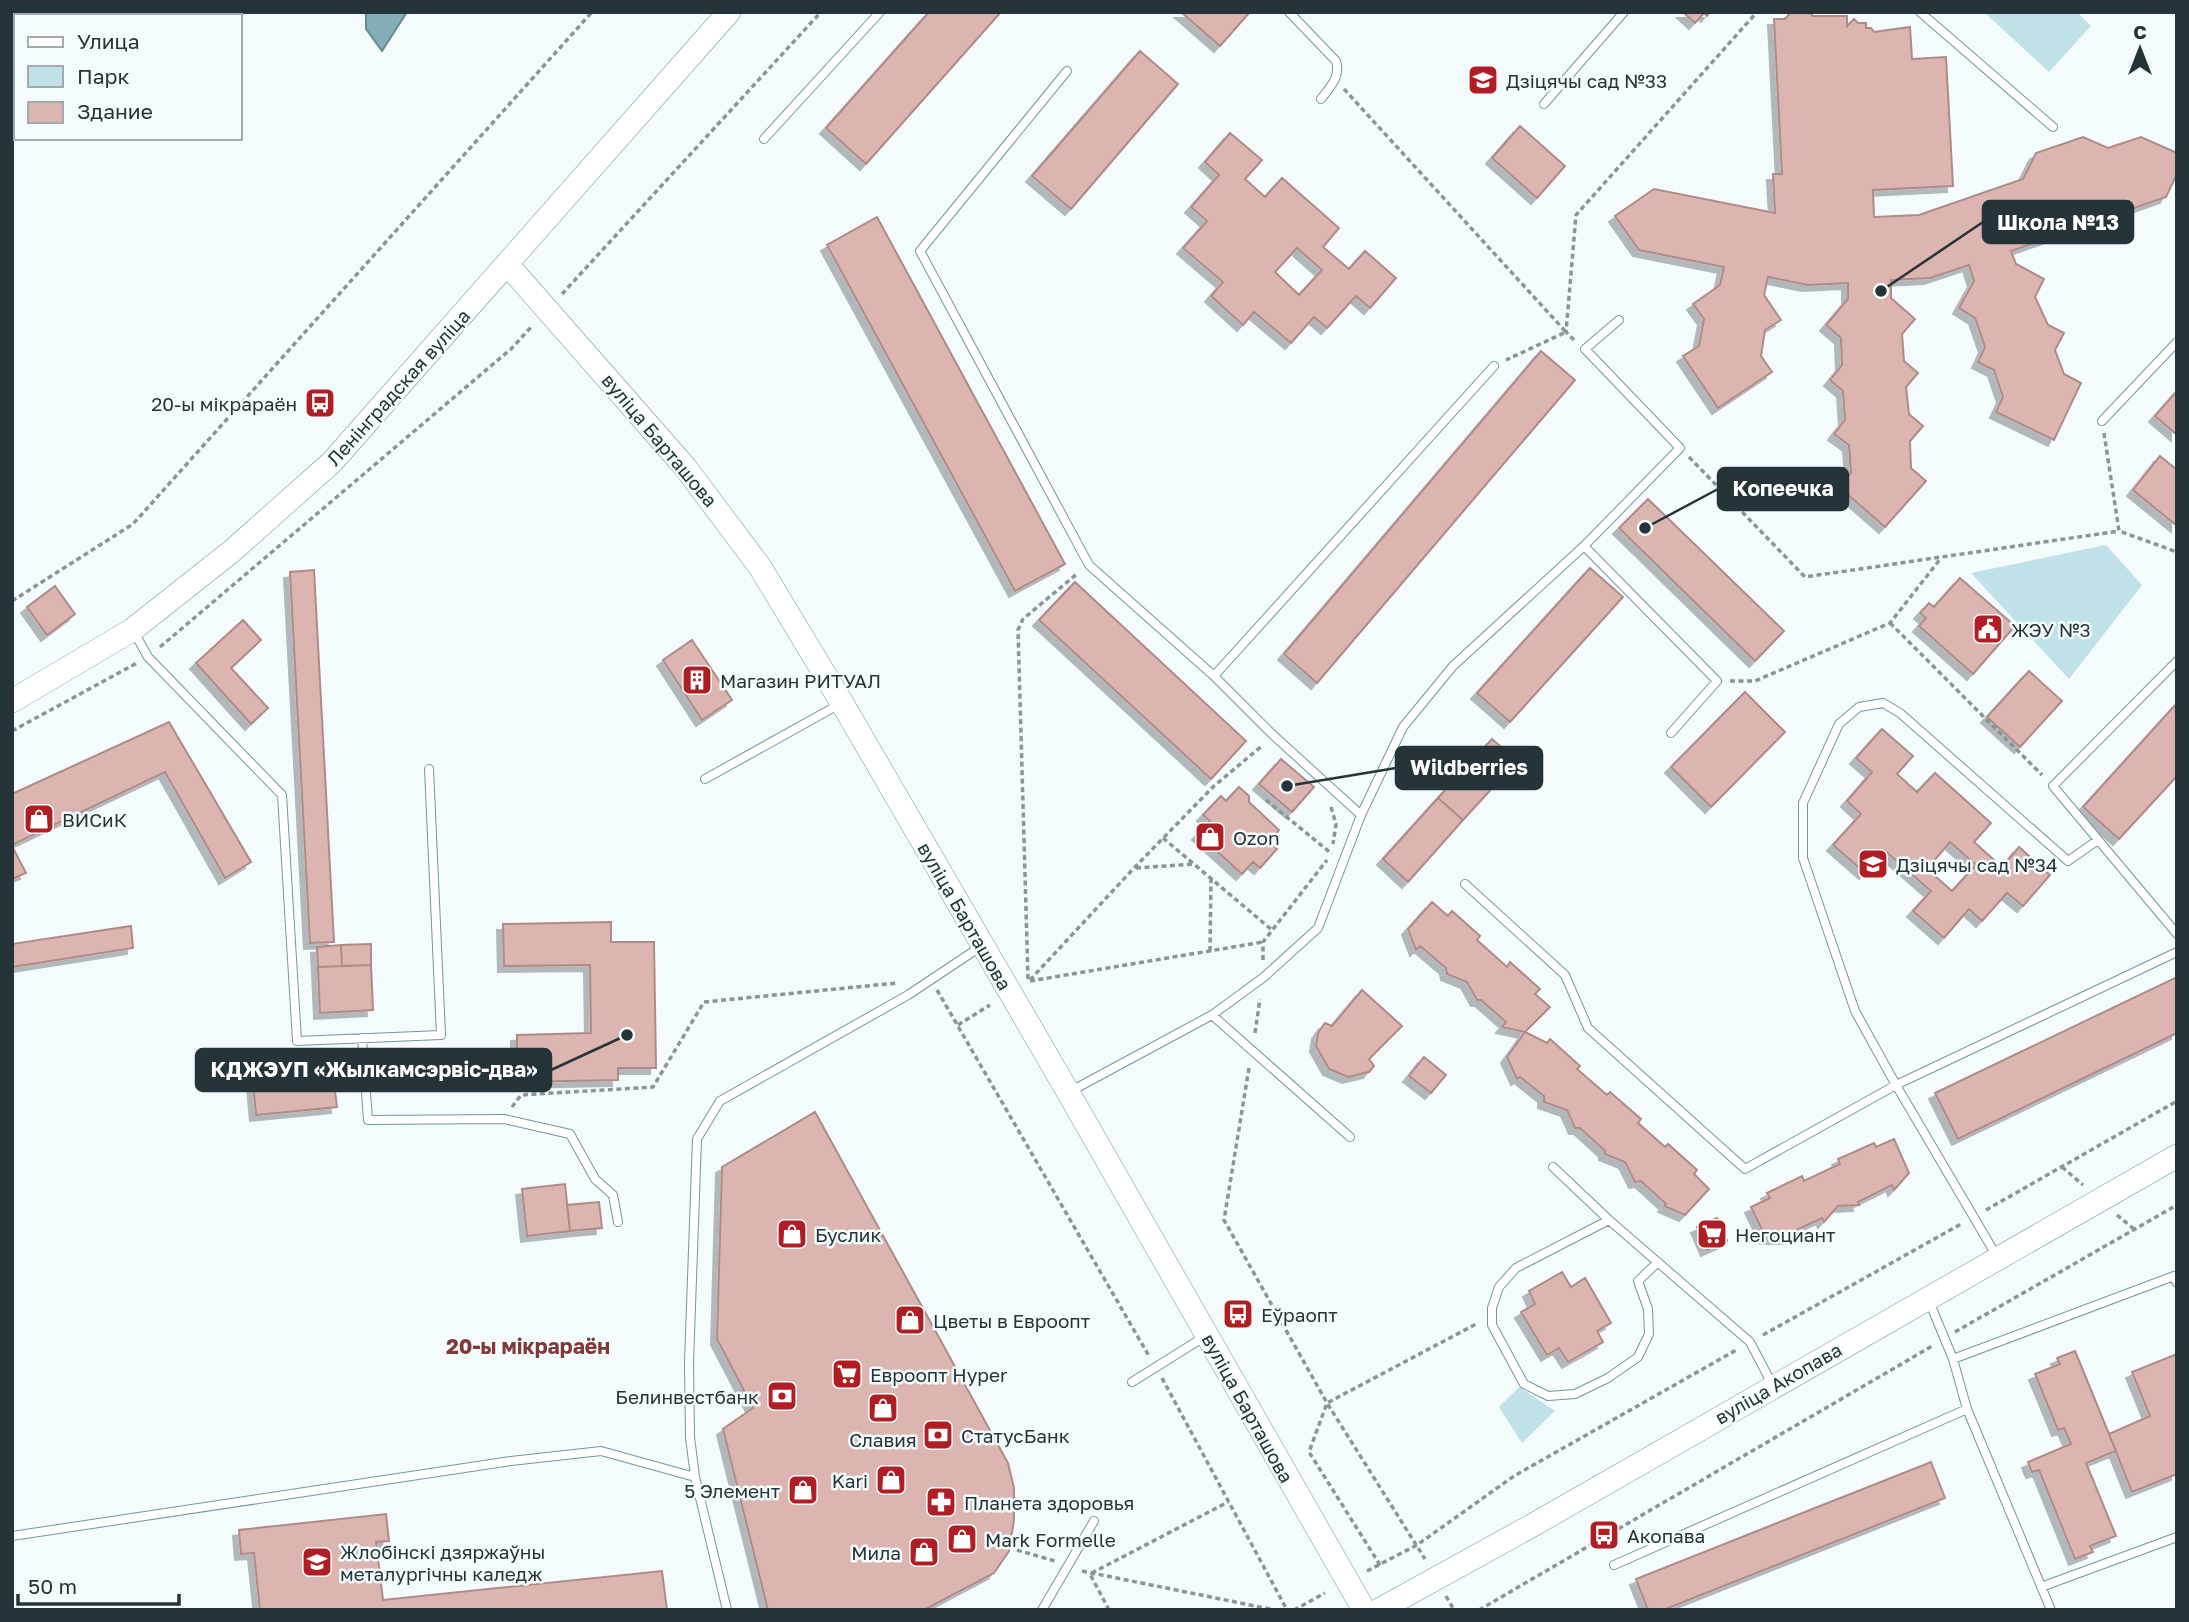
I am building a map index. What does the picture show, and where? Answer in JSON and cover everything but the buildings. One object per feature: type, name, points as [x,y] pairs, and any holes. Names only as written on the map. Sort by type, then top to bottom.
[{"type":"main road","name":"Ленінградская вуліца","points":[[12,701],[132,630],[232,551],[332,462],[729,12]]},
{"type":"main road","name":"вуліца Барташова","points":[[507,264],[685,467],[760,566],[1068,1092],[1364,1610]]},
{"type":"main road","name":"вуліца Акопава","points":[[1379,1610],[1533,1525],[2177,1156]]},
{"type":"lane","points":[[764,139],[880,12]]},
{"type":"lane","points":[[1289,12],[1336,61],[1339,70],[1321,99]]},
{"type":"lane","points":[[1544,104],[1624,12]]},
{"type":"lane","points":[[1920,12],[2053,127]]},
{"type":"lane","points":[[1067,71],[920,251],[1089,565],[1214,676],[1273,735],[1361,815]]},
{"type":"lane","points":[[1068,1092],[1212,1015],[1264,977],[1318,928],[1361,815],[1404,727],[1453,666],[1584,546],[1680,448],[1585,349],[1619,320]]},
{"type":"lane","points":[[2102,421],[2177,342]]},
{"type":"lane","points":[[1214,676],[1494,366]]},
{"type":"lane","points":[[1584,546],[1717,681],[1671,733]]},
{"type":"lane","points":[[132,630],[148,657],[282,795],[297,1041],[441,1035],[429,769]]},
{"type":"lane","points":[[2177,661],[2053,786],[2177,934]]},
{"type":"lane","points":[[705,779],[842,703]]},
{"type":"lane","points":[[1997,1258],[1855,1011],[1802,858],[1803,803],[1839,724],[1860,707],[1883,703],[1900,713],[2068,861],[2098,840]]},
{"type":"lane","points":[[1465,884],[1565,975],[1588,1028],[1745,1168],[1896,1085],[2177,952]]},
{"type":"lane","points":[[727,1610],[695,1477],[690,1437],[689,1363],[697,1139],[720,1101],[930,980],[982,946]]},
{"type":"lane","points":[[1212,1015],[1350,1137]]},
{"type":"lane","points":[[362,1038],[368,1120],[504,1119],[570,1134],[595,1179],[613,1195],[618,1222]]},
{"type":"lane","points":[[1553,1167],[1609,1220],[1750,1342],[1773,1386]]},
{"type":"lane","points":[[1609,1220],[1516,1268],[1499,1287],[1492,1308],[1492,1325],[1524,1384],[1548,1396],[1575,1394],[1608,1378],[1638,1357],[1649,1334],[1648,1309],[1637,1281],[1658,1262]]},
{"type":"lane","points":[[1953,1359],[2174,1276],[2177,1283]]},
{"type":"lane","points":[[1927,1298],[1953,1359],[1967,1409],[2051,1610]]},
{"type":"lane","points":[[1132,1381],[1207,1336]]},
{"type":"lane","points":[[1614,1565],[1967,1409]]},
{"type":"lane","points":[[12,1535],[498,1462],[601,1451],[695,1477]]},
{"type":"lane","points":[[1042,1610],[1094,1521]]},
{"type":"lane","points":[[2041,1587],[2177,1537]]},
{"type":"path","points":[[12,601],[133,524],[592,12]]},
{"type":"path","points":[[548,309],[821,12]]},
{"type":"path","points":[[1566,332],[1576,215],[1757,12]]},
{"type":"path","points":[[1335,80],[1566,332],[1585,349]]},
{"type":"path","points":[[1494,366],[1566,332]]},
{"type":"path","points":[[2102,421],[2119,531]]},
{"type":"path","points":[[1680,448],[1805,577],[2119,531],[2177,552]]},
{"type":"path","points":[[1717,681],[1755,681],[1890,623],[1942,556]]},
{"type":"path","points":[[1028,981],[1018,631],[1023,619],[1089,565]]},
{"type":"path","points":[[1890,623],[2053,786]]},
{"type":"path","points":[[1028,981],[1214,786],[1267,743]]},
{"type":"path","points":[[1266,800],[1332,854]]},
{"type":"path","points":[[1163,838],[1272,930]]},
{"type":"path","points":[[1134,868],[1195,864]]},
{"type":"path","points":[[1210,951],[1211,878]]},
{"type":"path","points":[[1028,981],[1263,942]]},
{"type":"path","points":[[504,1119],[521,1094],[653,1087],[704,1002],[930,980],[1155,1366],[1287,1610]]},
{"type":"path","points":[[958,1025],[990,1005]]},
{"type":"path","points":[[1365,1572],[1417,1545],[1514,1476],[2177,1101]]},
{"type":"path","points":[[2062,1167],[2082,1185]]},
{"type":"path","points":[[1479,1610],[2177,1205]]},
{"type":"path","points":[[2115,1213],[2134,1229]]},
{"type":"path","points":[[1380,1565],[1309,1452],[1327,1403],[1492,1316]]},
{"type":"path","points":[[1090,1574],[1228,1502]]},
{"type":"path","points":[[1017,1550],[1090,1574],[1275,1610]]},
{"type":"path","points":[[1090,1574],[1109,1610]]},
{"type":"path","points":[[1294,1610],[1325,1593]]},
{"type":"path","points":[[1445,1594],[1454,1610]]},
{"type":"green space","points":[[1984,12],[2077,12],[2091,26],[2049,72]]},
{"type":"green space","points":[[2106,545],[2142,585],[2069,679],[1971,573]]},
{"type":"green space","points":[[1519,1387],[1555,1411],[1522,1443],[1499,1407]]},
{"type":"shaded area","points":[[366,12],[407,12],[382,51],[366,29]]},
{"type":"place","name":"Дзіцячы сад №33","points":[[1483,80]]},
{"type":"place","name":"Школа №13","points":[[1881,291]]},
{"type":"place","name":"20-ы мікрараён","points":[[320,403]]},
{"type":"place","name":"Копеечка","points":[[1645,528]]},
{"type":"place","name":"ЖЭУ №3","points":[[1988,629]]},
{"type":"place","name":"Магазин РИТУАЛ","points":[[697,680]]},
{"type":"place","name":"Wildberries","points":[[1287,786]]},
{"type":"place","name":"ВИСиК","points":[[39,819]]},
{"type":"place","name":"Ozon","points":[[1210,837]]},
{"type":"place","name":"Дзіцячы сад №34","points":[[1873,864]]},
{"type":"place","name":"КДЖЭУП «Жылкамсэрвіс-два»","points":[[627,1035]]},
{"type":"place","name":"Буслик","points":[[792,1234]]},
{"type":"place","name":"Негоциант","points":[[1712,1234]]},
{"type":"place","name":"Еўраопт","points":[[1238,1314]]},
{"type":"place","name":"Цветы в Евроопт","points":[[910,1320]]},
{"type":"place","name":"Евроопт Hyper","points":[[847,1374]]},
{"type":"place","name":"Белинвестбанк","points":[[782,1396]]},
{"type":"place","name":"Славия","points":[[883,1408]]},
{"type":"place","name":"СтатусБанк","points":[[938,1435]]},
{"type":"place","name":"Kari","points":[[891,1480]]},
{"type":"place","name":"5 Элемент","points":[[803,1490]]},
{"type":"place","name":"Планета здоровья","points":[[941,1502]]},
{"type":"place","name":"Акопава","points":[[1604,1535]]},
{"type":"place","name":"Mark Formelle","points":[[962,1539]]},
{"type":"place","name":"Мила","points":[[924,1552]]},
{"type":"place","name":"Жлобінскі дзяржаўны металургічны каледж","points":[[317,1562]]},
{"type":"district","name":"20-ы мікрараён","points":[[528,1346]]}]
